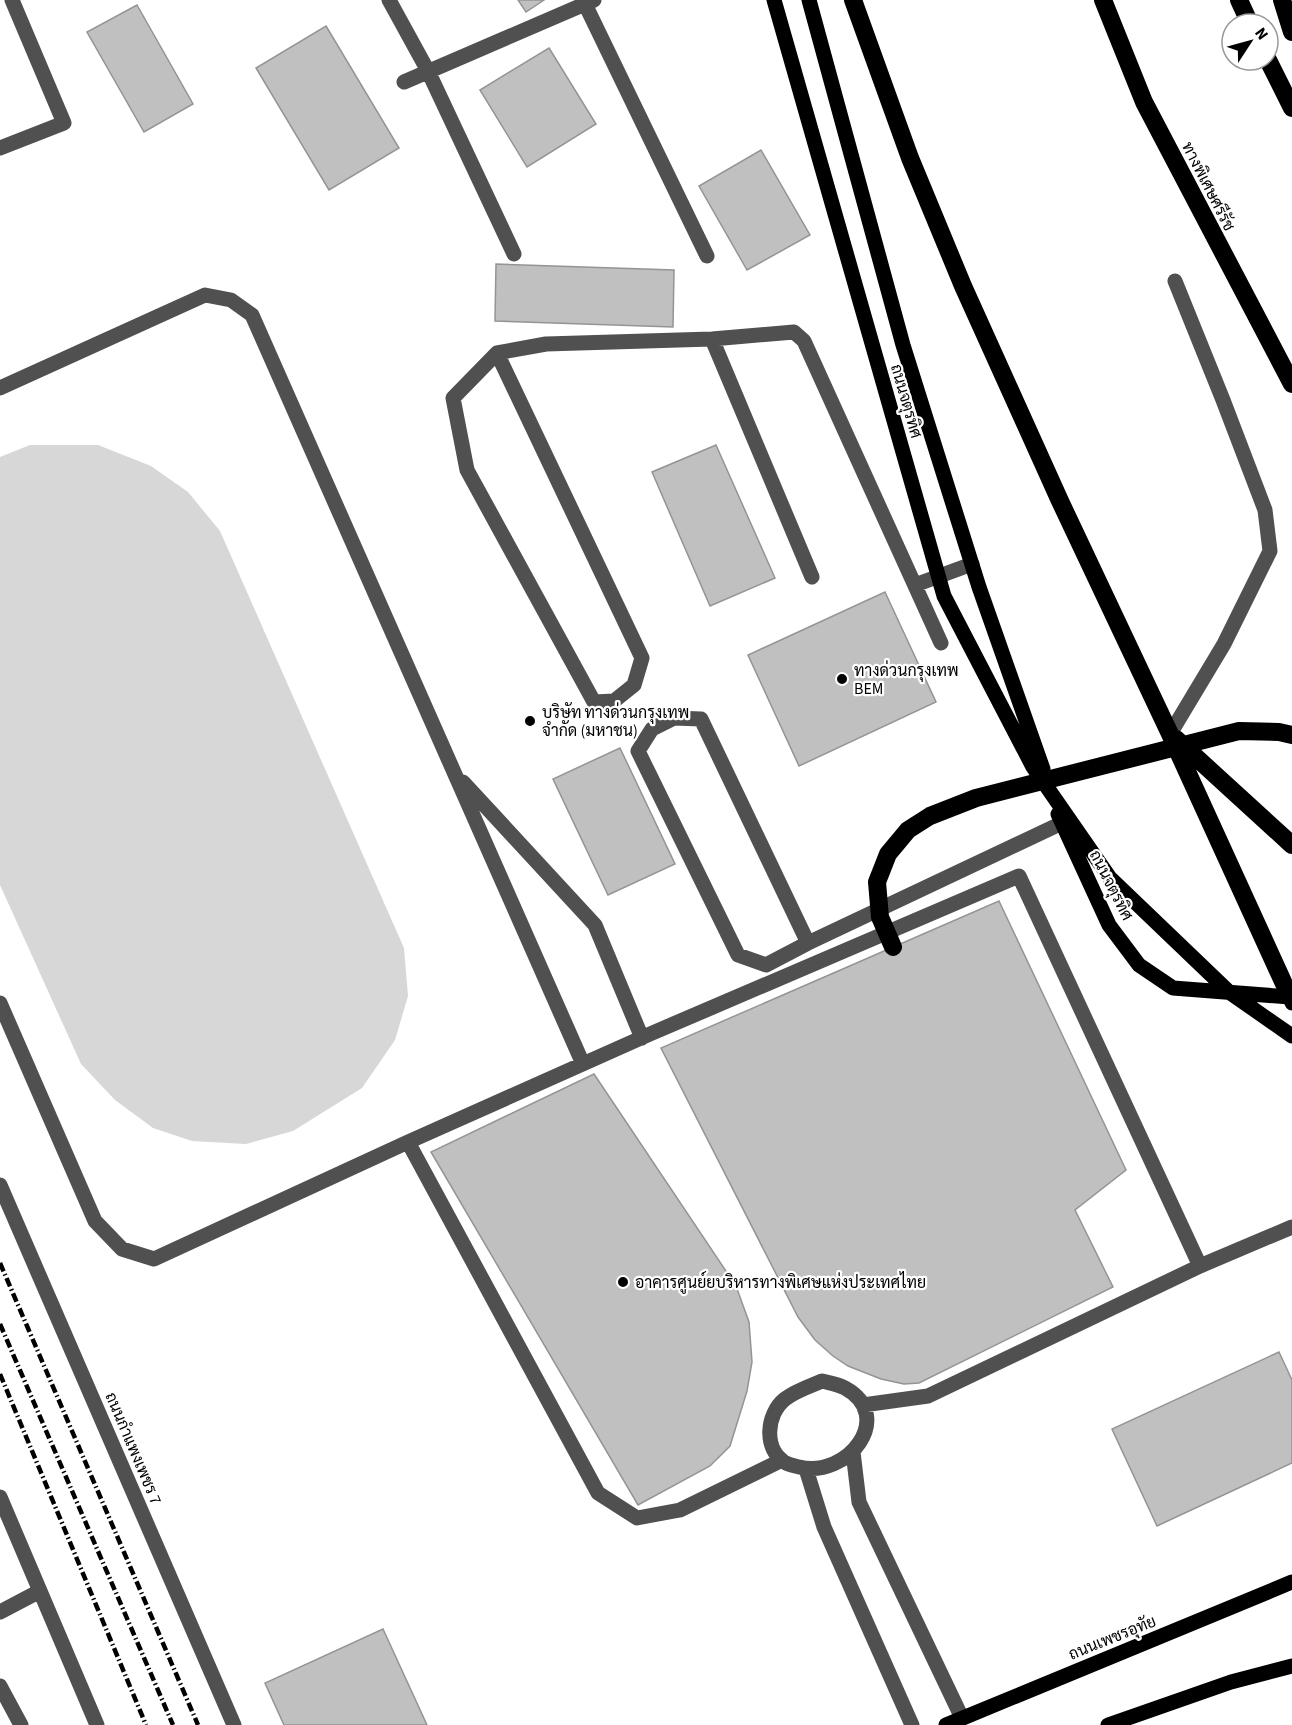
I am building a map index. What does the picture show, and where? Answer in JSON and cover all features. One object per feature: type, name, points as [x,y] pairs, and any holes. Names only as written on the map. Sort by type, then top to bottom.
[{"type":"highway","points":[[853,0],[910,158],[963,286],[1291,1000]]},
{"type":"highway","name":"ทางพิเศษศรีรัช","points":[[1103,0],[1144,102],[1292,384]]},
{"type":"highway","points":[[1282,0],[1292,32]]},
{"type":"highway","points":[[1274,72],[1292,108]]},
{"type":"highway","points":[[892,947],[880,917],[877,882],[888,854],[908,830],[930,816],[976,798],[1239,731],[1280,732],[1292,735]]},
{"type":"highway","points":[[1170,734],[1292,845]]},
{"type":"main road","name":"ถนนจตุรทิศ","points":[[774,0],[944,596],[1033,767],[1110,878],[1229,992],[1292,1036]]},
{"type":"main road","name":"ถนนจตุรทิศ","points":[[809,0],[903,345],[972,564],[1062,823],[1109,925],[1139,965],[1173,988],[1291,1000]]},
{"type":"main road","name":"ถนนเพชรอุทัย","points":[[946,1725],[1287,1583]]},
{"type":"main road","points":[[1108,1725],[1231,1682],[1292,1666]]},
{"type":"street","points":[[0,148],[64,123],[12,0]]},
{"type":"street","points":[[388,0],[429,71],[514,254]]},
{"type":"street","points":[[404,82],[589,2],[707,256]]},
{"type":"street","points":[[1170,734],[1224,644],[1270,551],[1264,510],[1175,281]]},
{"type":"street","points":[[0,388],[205,296],[231,300],[252,315],[584,1064]]},
{"type":"street","points":[[497,352],[642,658],[633,685],[614,701],[594,702],[467,470],[453,398],[497,352],[546,344],[712,339],[794,332],[804,342],[941,643]]},
{"type":"street","points":[[712,339],[812,577]]},
{"type":"street","points":[[915,585],[972,564]]},
{"type":"street","points":[[808,943],[701,719],[674,718],[651,729],[638,751],[738,955],[766,965],[1062,823]]},
{"type":"street","points":[[454,773],[595,925],[642,1038]]},
{"type":"street","points":[[0,1003],[95,1221],[122,1249],[154,1259],[642,1038],[1019,876],[1200,1266]]},
{"type":"street","points":[[408,1143],[598,1493],[637,1518],[680,1510],[782,1460]]},
{"type":"street","name":"ถนนกำแพงเพชร 7","points":[[0,1185],[234,1725]]},
{"type":"street","points":[[863,1405],[928,1395],[1200,1266],[1292,1227]]},
{"type":"street","points":[[822,1382],[843,1386],[855,1394],[863,1405],[867,1425],[862,1440],[854,1452],[823,1467],[806,1468],[782,1460],[770,1442],[770,1426],[774,1410],[785,1399],[822,1382]]},
{"type":"street","points":[[854,1452],[859,1502],[962,1718]]},
{"type":"street","points":[[806,1468],[824,1527],[912,1725]]},
{"type":"street","points":[[0,1497],[97,1725]]},
{"type":"street","points":[[0,1612],[40,1591]]},
{"type":"street","points":[[0,1686],[21,1725]]},
{"type":"shaded area","points":[[30,445],[98,445],[151,466],[188,492],[220,531],[404,948],[408,996],[395,1040],[362,1088],[293,1131],[246,1144],[192,1141],[153,1128],[115,1100],[81,1064],[0,885],[0,457]]},
{"type":"building","points":[[518,0],[544,0],[526,12]]},
{"type":"building","points":[[137,5],[193,104],[144,132],[87,32]]},
{"type":"building","points":[[326,26],[399,148],[329,190],[256,68]]},
{"type":"building","points":[[549,48],[596,124],[527,167],[480,90]]},
{"type":"building","points":[[761,150],[810,235],[747,270],[699,186]]},
{"type":"building","points":[[496,264],[674,270],[673,327],[495,321]]},
{"type":"building","points":[[716,445],[775,578],[710,606],[652,472]]},
{"type":"building","name":"ทางด่วนกรุงเทพ BEM","points":[[885,592],[936,702],[799,766],[748,655]]},
{"type":"building","points":[[620,748],[675,864],[608,895],[553,779]]},
{"type":"building","points":[[999,901],[1126,1170],[1075,1210],[1113,1287],[919,1383],[904,1384],[881,1379],[848,1366],[833,1356],[815,1340],[798,1317],[661,1048]]},
{"type":"building","points":[[594,1074],[736,1286],[749,1322],[752,1362],[747,1391],[730,1446],[710,1466],[638,1505],[431,1152]]},
{"type":"building","points":[[1279,1352],[1292,1380],[1292,1463],[1157,1526],[1112,1429]]},
{"type":"building","points":[[383,1629],[427,1725],[284,1725],[265,1683]]},
{"type":"railway","points":[[0,1263],[198,1725]]},
{"type":"railway","points":[[0,1324],[173,1725]]},
{"type":"railway","points":[[0,1374],[146,1725]]},
{"type":"place","name":"ทางด่วนกรุงเทพ BEM","points":[[842,679]]},
{"type":"place","name":"บริษัท ทางด่วนกรุงเทพ จำกัด (มหาชน)","points":[[530,721]]},
{"type":"place","name":"อาคารศูนย์ยบริหารทางพิเศษแห่งประเทศไทย","points":[[623,1282]]}]
